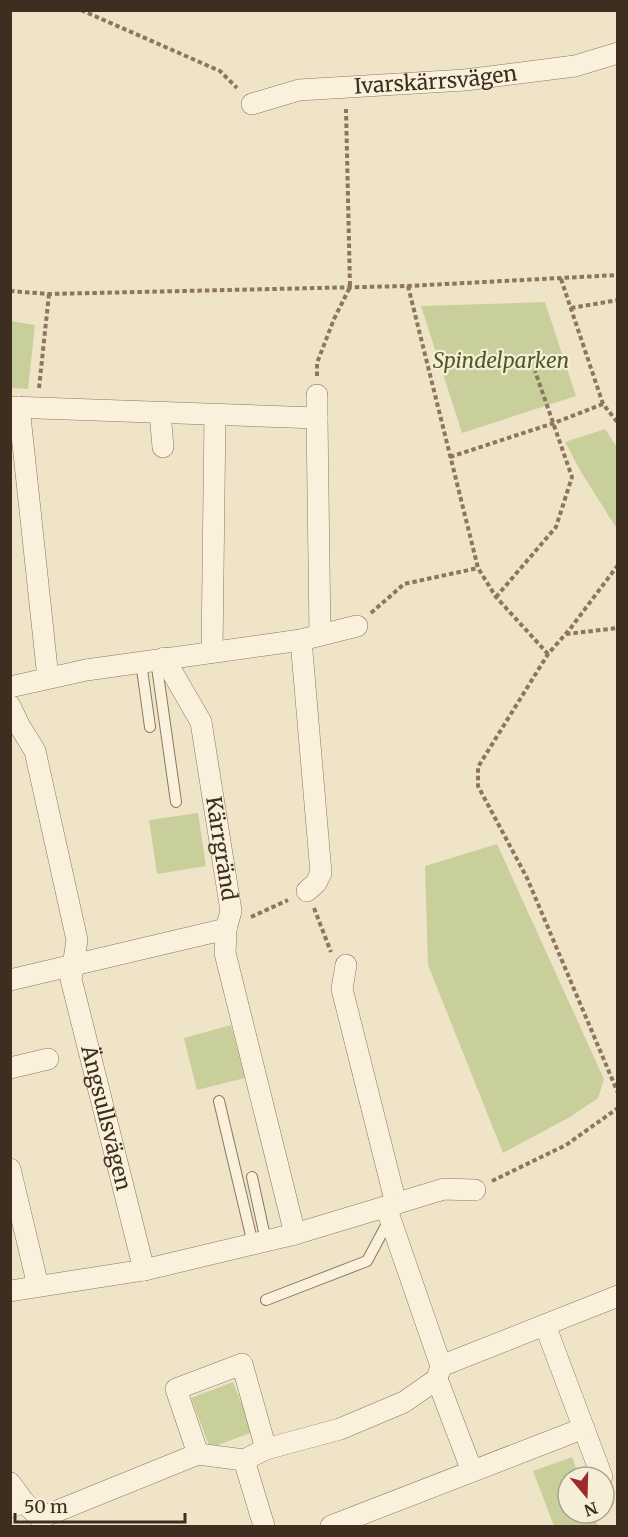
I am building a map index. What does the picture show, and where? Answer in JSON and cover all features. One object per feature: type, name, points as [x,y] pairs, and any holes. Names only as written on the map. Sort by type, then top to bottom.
[{"type":"street","name":"Ivarskärrsvägen","points":[[252,104],[299,90],[465,80],[574,66],[618,53]]},
{"type":"street","points":[[307,891],[316,883],[321,873],[311,637],[317,395]]},
{"type":"street","points":[[48,678],[22,408],[317,418]]},
{"type":"street","points":[[160,412],[163,447]]},
{"type":"street","points":[[212,652],[215,415]]},
{"type":"street","points":[[10,687],[153,660],[311,637],[357,626]]},
{"type":"street","name":"Kärrgränd","points":[[10,980],[226,929],[231,911],[201,722],[153,660]]},
{"type":"street","points":[[10,706],[35,751],[77,940],[72,964]]},
{"type":"street","points":[[226,929],[225,953],[295,1234]]},
{"type":"street","name":"Ängsullsvägen","points":[[72,964],[70,979],[144,1270]]},
{"type":"street","points":[[346,965],[342,989],[391,1210],[439,1372],[472,1472]]},
{"type":"street","name":"Ängsullsvägen","points":[[10,1068],[48,1059]]},
{"type":"street","points":[[10,1169],[38,1286]]},
{"type":"street","points":[[11,1289],[144,1270],[391,1210],[444,1190],[475,1190]]},
{"type":"street","points":[[10,1483],[17,1505],[41,1522],[198,1454],[244,1460],[266,1449],[340,1429],[404,1402],[439,1372],[545,1324],[618,1296]]},
{"type":"street","points":[[545,1324],[598,1465]]},
{"type":"street","points":[[198,1454],[176,1389],[242,1364],[266,1449]]},
{"type":"street","points":[[330,1527],[584,1428]]},
{"type":"street","points":[[244,1460],[264,1527]]},
{"type":"lane","points":[[153,660],[166,725],[176,802]]},
{"type":"lane","points":[[150,727],[153,660]]},
{"type":"lane","points":[[219,1101],[239,1180],[260,1243]]},
{"type":"lane","points":[[252,1177],[260,1243]]},
{"type":"lane","points":[[266,1300],[368,1260],[391,1210]]},
{"type":"path","points":[[81,10],[220,71],[252,104]]},
{"type":"path","points":[[317,395],[317,363],[334,319],[350,287],[346,87]]},
{"type":"path","points":[[10,291],[49,294],[408,286],[618,275]]},
{"type":"path","points":[[561,279],[603,404],[618,423]]},
{"type":"path","points":[[408,286],[478,568],[496,597],[548,654]]},
{"type":"path","points":[[22,408],[49,294]]},
{"type":"path","points":[[571,308],[618,300]]},
{"type":"path","points":[[496,597],[556,526],[572,477],[535,371]]},
{"type":"path","points":[[450,457],[554,423],[603,404]]},
{"type":"path","points":[[618,565],[548,654],[478,767],[478,786],[527,878],[618,1093]]},
{"type":"path","points":[[357,626],[404,584],[478,568]]},
{"type":"path","points":[[566,634],[618,628]]},
{"type":"path","points":[[226,929],[307,891],[330,951],[346,965]]},
{"type":"path","points":[[475,1190],[566,1145],[618,1108]]},
{"type":"green space","name":"Spindelparken","points":[[545,302],[576,396],[462,433],[421,306]]},
{"type":"green space","points":[[11,321],[35,325],[28,389],[11,388]]},
{"type":"green space","points":[[605,429],[617,447],[617,529],[565,442]]},
{"type":"green space","points":[[198,813],[206,866],[157,874],[149,820]]},
{"type":"green space","points":[[497,844],[604,1079],[598,1098],[570,1117],[503,1153],[428,965],[425,866]]},
{"type":"green space","points":[[231,1025],[245,1078],[197,1090],[184,1038]]},
{"type":"green space","points":[[233,1382],[253,1432],[210,1448],[191,1398]]},
{"type":"green space","points":[[572,1457],[575,1465],[556,1465],[556,1525],[598,1526],[554,1526],[533,1471]]}]
